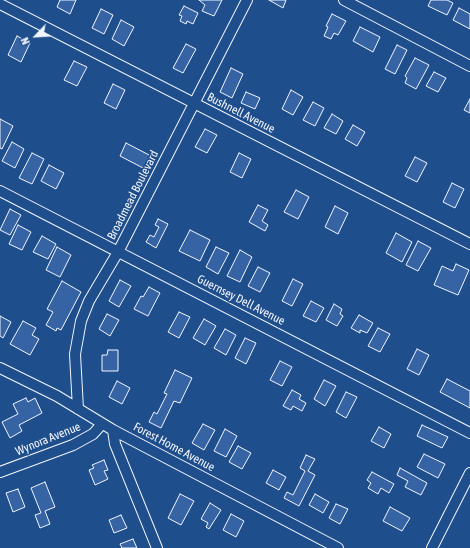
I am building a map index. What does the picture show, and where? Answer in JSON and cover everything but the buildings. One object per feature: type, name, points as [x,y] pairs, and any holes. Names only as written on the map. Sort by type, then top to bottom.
[{"type":"street","name":"Broadmead Boulevard","points":[[78,409],[75,376],[77,337],[89,301],[118,252],[246,0]]},
{"type":"street","points":[[344,0],[470,66]]},
{"type":"street","name":"Bushnell Avenue","points":[[0,4],[470,244]]},
{"type":"street","name":"Guernsey Dell Avenue","points":[[0,191],[470,433]]},
{"type":"street","name":"Forest Home Avenue","points":[[0,368],[57,396],[113,430],[338,548]]},
{"type":"street","name":"Wynora Avenue","points":[[0,472],[73,445],[93,434],[102,424]]},
{"type":"street","points":[[113,430],[115,444],[157,548]]},
{"type":"street","points":[[432,548],[470,473]]}]
